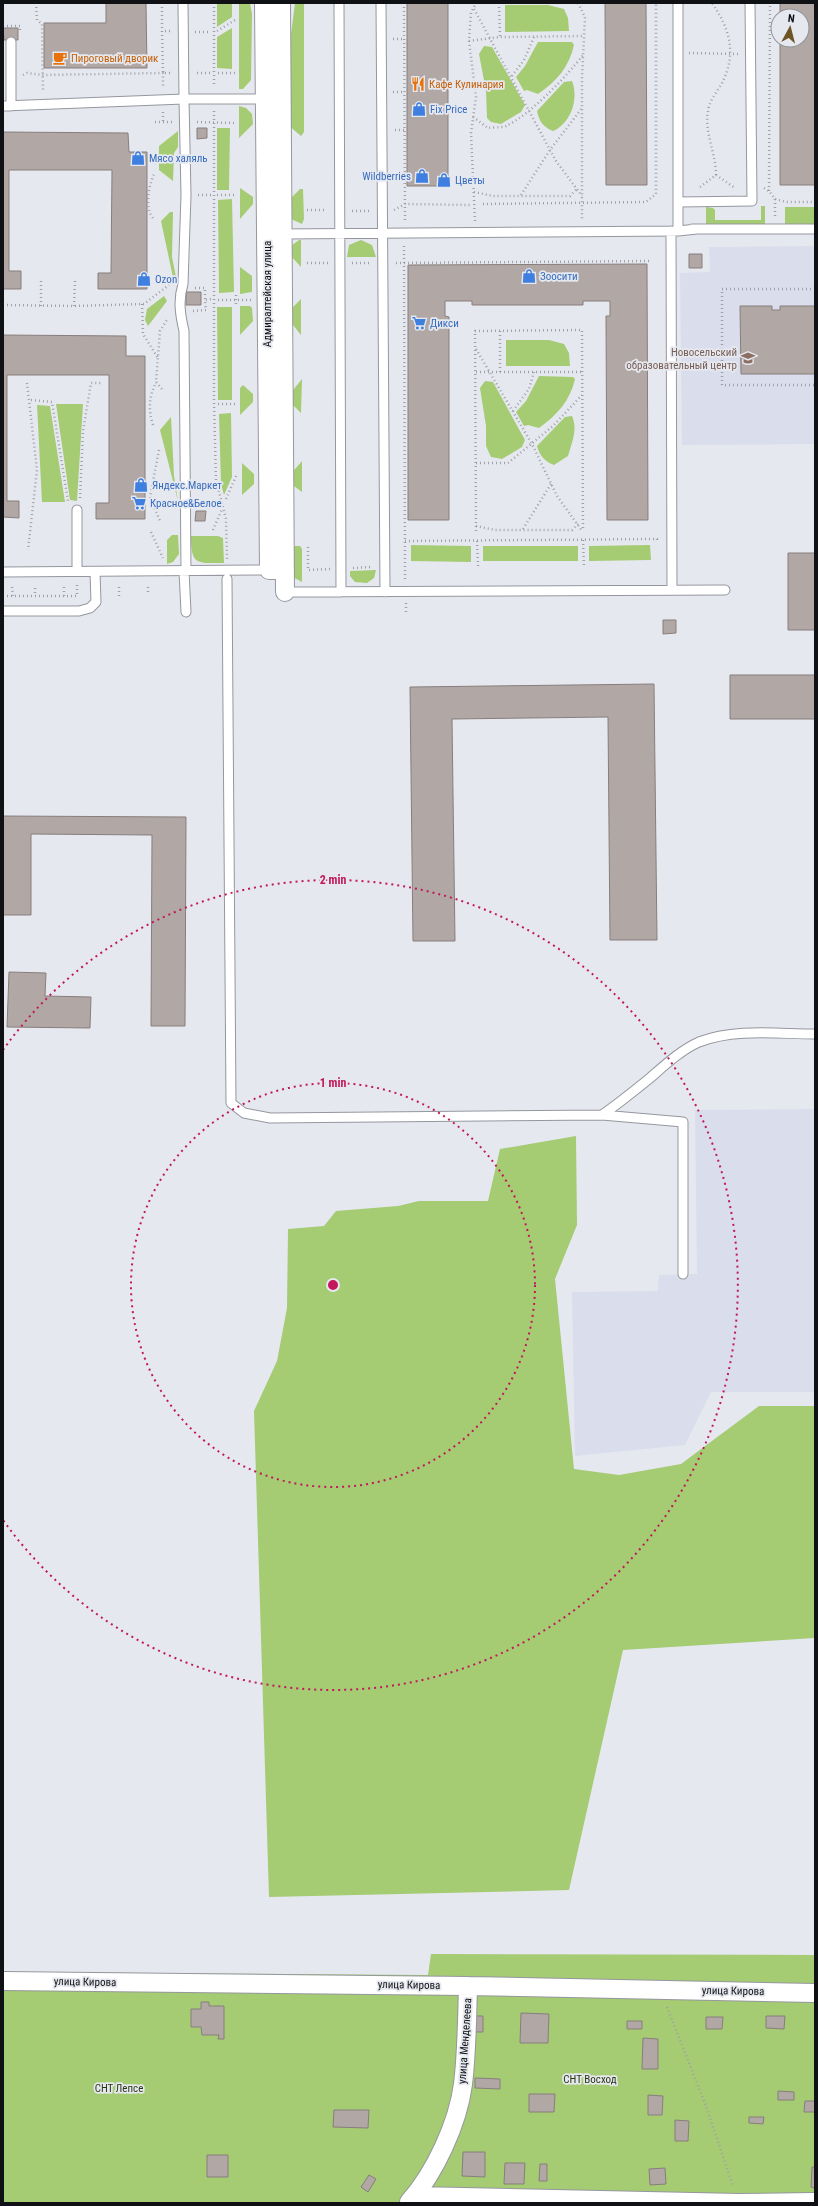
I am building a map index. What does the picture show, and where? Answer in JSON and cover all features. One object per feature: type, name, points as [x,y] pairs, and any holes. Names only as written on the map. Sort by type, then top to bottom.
[{"type":"street","name":"Адмиралтейская улица","points":[[264,3],[273,99],[277,570],[285,592]]},
{"type":"street","name":"Адмиралтейская улица","points":[[273,99],[281,3]]},
{"type":"street","name":"улица Кирова","points":[[3,1981],[468,1986],[815,1992]]},
{"type":"street","name":"улица Менделеева","points":[[412,2199],[425,2184],[454,2123],[463,2084],[468,1986]]},
{"type":"street","points":[[412,2199],[739,2203],[815,2202]]},
{"type":"lane","points":[[183,3],[186,195],[183,284],[180,292],[180,312],[184,331],[186,612]]},
{"type":"lane","points":[[339,3],[341,592]]},
{"type":"lane","points":[[381,3],[385,592]]},
{"type":"lane","points":[[672,590],[675,231],[678,202],[678,3]]},
{"type":"lane","points":[[678,202],[752,201],[750,3]]},
{"type":"lane","points":[[11,42],[11,80],[7,106],[184,99],[273,99]]},
{"type":"lane","points":[[274,234],[675,231],[690,229],[815,228]]},
{"type":"lane","points":[[77,566],[79,506]]},
{"type":"lane","points":[[3,572],[277,570]]},
{"type":"lane","points":[[3,611],[80,611],[90,608],[96,602],[95,572]]},
{"type":"lane","points":[[228,579],[231,1103],[244,1113],[270,1118],[602,1115],[682,1122],[683,1274]]},
{"type":"lane","points":[[285,592],[725,590]]},
{"type":"lane","points":[[602,1115],[626,1098],[680,1053],[699,1042],[719,1036],[742,1034],[815,1034]]},
{"type":"path","points":[[36,3],[37,20],[42,24],[43,75]]},
{"type":"path","points":[[162,3],[163,92]]},
{"type":"path","points":[[214,3],[214,90]]},
{"type":"path","points":[[404,3],[405,224]]},
{"type":"path","points":[[475,232],[471,133],[476,97],[469,41],[473,8],[476,3]]},
{"type":"path","points":[[499,3],[500,37]]},
{"type":"path","points":[[578,3],[585,17],[582,108],[582,231]]},
{"type":"path","points":[[483,204],[646,202],[656,194],[656,3]]},
{"type":"path","points":[[712,3],[726,26],[730,38],[730,54],[727,73],[707,112],[707,128],[716,174],[735,188]]},
{"type":"path","points":[[770,3],[769,191],[775,199],[775,229]]},
{"type":"path","points":[[473,8],[530,109],[550,150],[582,196]]},
{"type":"path","points":[[215,32],[235,20]]},
{"type":"path","points":[[162,31],[176,31]]},
{"type":"path","points":[[190,32],[208,32]]},
{"type":"path","points":[[469,41],[491,40],[500,37],[584,36]]},
{"type":"path","points":[[512,76],[524,60],[534,37]]},
{"type":"path","points":[[392,39],[404,39]]},
{"type":"path","points":[[687,53],[744,54]]},
{"type":"path","points":[[473,117],[488,128],[506,126],[530,109],[561,81],[583,54]]},
{"type":"path","points":[[11,80],[27,73],[43,75],[176,73]]},
{"type":"path","points":[[196,73],[210,73]]},
{"type":"path","points":[[218,73],[235,73]]},
{"type":"path","points":[[392,92],[402,92]]},
{"type":"path","points":[[214,107],[216,480],[226,519],[227,566]]},
{"type":"path","points":[[521,196],[550,150],[582,108]]},
{"type":"path","points":[[163,109],[163,122]]},
{"type":"path","points":[[155,122],[179,122]]},
{"type":"path","points":[[189,122],[235,123]]},
{"type":"path","points":[[393,130],[404,130]]},
{"type":"path","points":[[153,218],[150,213],[150,183],[155,172]]},
{"type":"path","points":[[700,187],[716,174]]},
{"type":"path","points":[[474,192],[493,196],[570,196],[577,189]]},
{"type":"path","points":[[194,195],[211,195]]},
{"type":"path","points":[[217,195],[236,195]]},
{"type":"path","points":[[775,199],[815,202]]},
{"type":"path","points":[[405,204],[471,205]]},
{"type":"path","points":[[308,210],[340,211]]},
{"type":"path","points":[[405,240],[403,263],[405,583]]},
{"type":"path","points":[[403,263],[651,261]]},
{"type":"path","points":[[307,264],[332,263]]},
{"type":"path","points":[[349,263],[375,263]]},
{"type":"path","points":[[41,280],[41,306]]},
{"type":"path","points":[[74,306],[75,281]]},
{"type":"path","points":[[3,305],[74,306],[142,304],[167,285],[172,285]]},
{"type":"path","points":[[187,311],[206,310],[205,288],[193,288]]},
{"type":"path","points":[[815,289],[722,289],[722,385],[815,385]]},
{"type":"path","points":[[236,292],[236,304]]},
{"type":"path","points":[[205,300],[211,299]]},
{"type":"path","points":[[218,300],[254,300]]},
{"type":"path","points":[[142,304],[143,334],[158,358]]},
{"type":"path","points":[[153,425],[149,414],[150,396],[156,382],[160,331],[173,312]]},
{"type":"path","points":[[476,348],[532,444],[557,496],[583,531],[582,330],[475,331],[476,531]]},
{"type":"path","points":[[500,331],[500,372]]},
{"type":"path","points":[[476,372],[582,372]]},
{"type":"path","points":[[512,411],[530,389],[534,372]]},
{"type":"path","points":[[156,382],[162,389]]},
{"type":"path","points":[[27,383],[31,400],[37,470],[28,550]]},
{"type":"path","points":[[31,400],[52,402],[68,502],[79,506],[83,431],[91,383],[102,383]]},
{"type":"path","points":[[476,463],[508,463],[553,426],[582,395]]},
{"type":"path","points":[[218,404],[236,404]]},
{"type":"path","points":[[160,450],[150,497],[160,521]]},
{"type":"path","points":[[226,499],[237,474]]},
{"type":"path","points":[[523,530],[552,484]]},
{"type":"path","points":[[213,530],[222,509]]},
{"type":"path","points":[[476,526],[495,530],[572,530],[578,524]]},
{"type":"path","points":[[151,532],[163,556],[163,564]]},
{"type":"path","points":[[405,540],[477,541],[657,539]]},
{"type":"path","points":[[583,540],[584,567]]},
{"type":"path","points":[[477,541],[478,566]]},
{"type":"path","points":[[308,547],[308,570],[332,568]]},
{"type":"path","points":[[349,568],[377,567]]},
{"type":"path","points":[[3,596],[77,596],[77,580]]},
{"type":"path","points":[[12,587],[13,596]]},
{"type":"path","points":[[64,587],[64,596]]},
{"type":"path","points":[[148,587],[148,595]]},
{"type":"path","points":[[35,588],[35,596]]},
{"type":"path","points":[[119,588],[119,596]]},
{"type":"path","points":[[660,1990],[706,2106],[739,2203]]},
{"type":"shaded area","name":"Новосельский образовательный центр","points":[[815,246],[815,444],[682,445],[680,273],[710,272],[709,247]]},
{"type":"shaded area","points":[[815,1109],[815,1392],[711,1392],[685,1445],[575,1456],[572,1292],[658,1291],[659,1275],[697,1274],[695,1110]]},
{"type":"green space","points":[[217,3],[232,3],[232,17],[217,27]]},
{"type":"green space","points":[[239,3],[250,3],[252,14],[251,80],[243,89],[239,89]]},
{"type":"green space","points":[[295,3],[304,3],[304,132],[301,136],[288,125],[288,58]]},
{"type":"green space","points":[[505,5],[548,5],[564,9],[568,18],[569,31],[505,32]]},
{"type":"green space","points":[[232,28],[232,69],[217,68],[217,37]]},
{"type":"green space","points":[[538,42],[572,42],[574,45],[569,60],[561,73],[551,84],[538,94],[527,90],[524,91],[516,77],[525,66]]},
{"type":"green space","points":[[484,46],[492,47],[525,105],[521,112],[501,124],[491,122],[487,118],[486,91],[479,54]]},
{"type":"green space","points":[[572,81],[575,95],[572,110],[565,122],[553,131],[542,123],[537,111],[564,82]]},
{"type":"green space","points":[[239,106],[246,108],[252,114],[253,124],[239,138]]},
{"type":"green space","points":[[217,128],[230,128],[229,190],[217,190]]},
{"type":"green space","points":[[178,131],[178,147],[174,153],[173,181],[159,170],[159,146]]},
{"type":"green space","points":[[240,188],[253,197],[253,204],[240,219]]},
{"type":"green space","points":[[300,189],[303,189],[304,219],[302,224],[291,219],[290,199]]},
{"type":"green space","points":[[232,199],[234,292],[219,293],[218,200]]},
{"type":"green space","points":[[761,206],[765,206],[765,225],[706,225],[706,207],[713,208],[715,210],[715,220],[761,220]]},
{"type":"green space","points":[[785,207],[815,207],[815,224],[785,224]]},
{"type":"green space","points":[[170,212],[173,212],[172,257],[177,282],[174,282],[161,221]]},
{"type":"green space","points":[[301,240],[301,267],[289,254],[291,246]]},
{"type":"green space","points":[[361,240],[372,245],[376,257],[347,257],[349,245]]},
{"type":"green space","points":[[240,267],[252,276],[252,292],[240,294]]},
{"type":"green space","points":[[164,296],[167,301],[148,326],[145,320],[147,309]]},
{"type":"green space","points":[[301,299],[301,335],[289,320],[289,311]]},
{"type":"green space","points":[[240,306],[250,306],[252,308],[253,321],[240,335]]},
{"type":"green space","points":[[217,307],[232,307],[232,400],[218,400]]},
{"type":"green space","points":[[506,340],[549,340],[564,344],[569,353],[570,366],[506,366]]},
{"type":"green space","points":[[539,376],[573,377],[575,379],[566,401],[552,418],[539,428],[528,425],[524,426],[516,412],[526,401]]},
{"type":"green space","points":[[302,379],[301,413],[289,401],[289,395]]},
{"type":"green space","points":[[485,381],[493,382],[525,440],[522,447],[502,459],[491,457],[486,446],[486,426],[480,388]]},
{"type":"green space","points":[[243,385],[253,394],[253,402],[240,415],[240,388]]},
{"type":"green space","points":[[56,404],[83,404],[77,501],[70,500]]},
{"type":"green space","points":[[37,405],[50,406],[65,502],[42,502]]},
{"type":"green space","points":[[231,413],[232,477],[224,495],[221,484],[219,414]]},
{"type":"green space","points":[[572,416],[574,421],[573,441],[568,456],[554,465],[543,458],[537,446],[565,417]]},
{"type":"green space","points":[[171,417],[174,476],[178,501],[160,430]]},
{"type":"green space","points":[[302,461],[302,492],[290,483],[289,476]]},
{"type":"green space","points":[[242,463],[254,474],[254,484],[242,495]]},
{"type":"green space","points":[[172,535],[178,535],[179,554],[173,562],[167,564],[167,540]]},
{"type":"green space","points":[[191,536],[218,536],[223,538],[224,563],[207,563],[197,561],[192,553]]},
{"type":"green space","points":[[411,545],[471,546],[471,562],[411,561]]},
{"type":"green space","points":[[650,545],[651,560],[589,561],[589,546]]},
{"type":"green space","points":[[300,546],[302,549],[302,582],[291,576],[290,547]]},
{"type":"green space","points":[[483,546],[578,546],[578,561],[483,561]]},
{"type":"green space","points":[[376,570],[374,578],[367,583],[355,582],[350,576],[350,571]]},
{"type":"green space","points":[[576,1136],[577,1225],[555,1279],[574,1469],[619,1475],[681,1464],[759,1406],[815,1406],[815,1638],[623,1650],[569,1890],[269,1897],[254,1411],[277,1361],[287,1308],[288,1229],[324,1226],[336,1211],[398,1206],[419,1201],[488,1201],[500,1149]]},
{"type":"green space","points":[[431,1954],[815,1955],[815,2203],[3,2203],[3,1972],[428,1975]]},
{"type":"building","points":[[106,3],[146,3],[147,68],[44,68],[44,23],[106,23]]},
{"type":"building","points":[[407,3],[448,3],[448,186],[407,186]]},
{"type":"building","points":[[605,3],[646,3],[647,185],[606,185]]},
{"type":"building","points":[[780,3],[815,3],[815,185],[780,185],[780,48],[810,48],[810,8],[780,8]]},
{"type":"building","points":[[3,28],[18,28],[18,40],[4,40]]},
{"type":"building","points":[[197,128],[207,128],[207,138],[197,139]]},
{"type":"building","points":[[3,132],[128,133],[129,152],[147,152],[147,289],[98,289],[98,273],[111,273],[112,170],[9,170],[9,271],[21,271],[21,289],[3,289]]},
{"type":"building","points":[[689,254],[702,254],[702,268],[689,268]]},
{"type":"building","points":[[647,264],[648,520],[607,520],[606,316],[610,316],[610,301],[583,301],[583,305],[472,305],[472,301],[445,301],[445,316],[449,317],[449,520],[408,520],[408,265]]},
{"type":"building","points":[[186,292],[201,292],[201,305],[186,305]]},
{"type":"building","points":[[740,306],[772,306],[772,310],[780,310],[780,306],[815,306],[815,374],[741,374]]},
{"type":"building","points":[[3,335],[126,336],[126,356],[145,356],[145,519],[96,519],[96,503],[109,503],[109,375],[7,375],[7,501],[19,501],[19,518],[3,517]]},
{"type":"building","points":[[196,511],[206,511],[205,521],[195,521]]},
{"type":"building","points":[[788,553],[815,553],[815,630],[788,630]]},
{"type":"building","points":[[663,620],[676,620],[676,633],[663,634]]},
{"type":"building","points":[[730,675],[815,675],[815,719],[730,719]]},
{"type":"building","points":[[654,684],[657,940],[610,940],[608,717],[452,719],[455,941],[413,941],[410,687]]},
{"type":"building","points":[[3,816],[186,817],[185,1026],[151,1026],[152,835],[31,834],[31,915],[3,915]]},
{"type":"building","points":[[9,972],[46,973],[45,996],[91,997],[90,1028],[7,1027]]},
{"type":"building","points":[[201,2002],[209,2002],[209,2006],[224,2006],[224,2039],[218,2039],[219,2035],[202,2035],[201,2027],[191,2027],[191,2009],[201,2009]]},
{"type":"building","points":[[521,2013],[549,2014],[548,2043],[520,2043]]},
{"type":"building","points":[[472,2016],[483,2016],[483,2032],[472,2032]]},
{"type":"building","points":[[766,2016],[785,2016],[784,2029],[766,2028]]},
{"type":"building","points":[[706,2017],[723,2017],[722,2029],[706,2029]]},
{"type":"building","points":[[627,2021],[642,2021],[642,2029],[627,2029]]},
{"type":"building","points":[[643,2038],[658,2039],[658,2069],[642,2069]]},
{"type":"building","points":[[475,2078],[500,2079],[500,2089],[475,2088]]},
{"type":"building","points":[[778,2091],[794,2092],[794,2100],[778,2100]]},
{"type":"building","points":[[529,2094],[555,2094],[554,2112],[529,2112]]},
{"type":"building","points":[[648,2095],[663,2096],[662,2115],[648,2115]]},
{"type":"building","points":[[805,2101],[815,2101],[815,2112],[804,2112]]},
{"type":"building","points":[[334,2110],[369,2110],[368,2128],[333,2127]]},
{"type":"building","points":[[749,2117],[764,2117],[763,2124],[749,2123]]},
{"type":"building","points":[[675,2120],[689,2121],[688,2141],[675,2141]]},
{"type":"building","points":[[463,2152],[485,2152],[485,2177],[462,2176]]},
{"type":"building","points":[[207,2155],[228,2155],[228,2177],[207,2177]]},
{"type":"building","points":[[505,2163],[525,2163],[524,2184],[504,2184]]},
{"type":"building","points":[[540,2164],[547,2164],[547,2181],[539,2181]]},
{"type":"building","points":[[812,2167],[815,2167],[815,2188],[811,2187]]},
{"type":"building","points":[[665,2168],[666,2184],[650,2185],[649,2169]]},
{"type":"building","points":[[369,2175],[376,2179],[368,2192],[361,2187]]},
{"type":"place","name":"Пироговый дворик","points":[[60,58]]},
{"type":"place","name":"Кафе Кулинария","points":[[418,84]]},
{"type":"place","name":"Fix Price","points":[[419,109]]},
{"type":"place","name":"Мясо халяль","points":[[138,158]]},
{"type":"place","name":"Wildberries","points":[[422,176]]},
{"type":"place","name":"Цветы","points":[[444,180]]},
{"type":"place","name":"Зоосити","points":[[529,276]]},
{"type":"place","name":"Ozon","points":[[144,279]]},
{"type":"place","name":"Дикси","points":[[419,323]]},
{"type":"place","name":"Новосельский образовательный центр","points":[[748,358]]},
{"type":"place","name":"Яндекс.Маркет","points":[[141,485]]},
{"type":"place","name":"Красное&Белое","points":[[139,503]]},
{"type":"park label","name":"СНТ Восход","points":[[590,2079]]},
{"type":"park label","name":"СНТ Лепсе","points":[[119,2088]]}]
